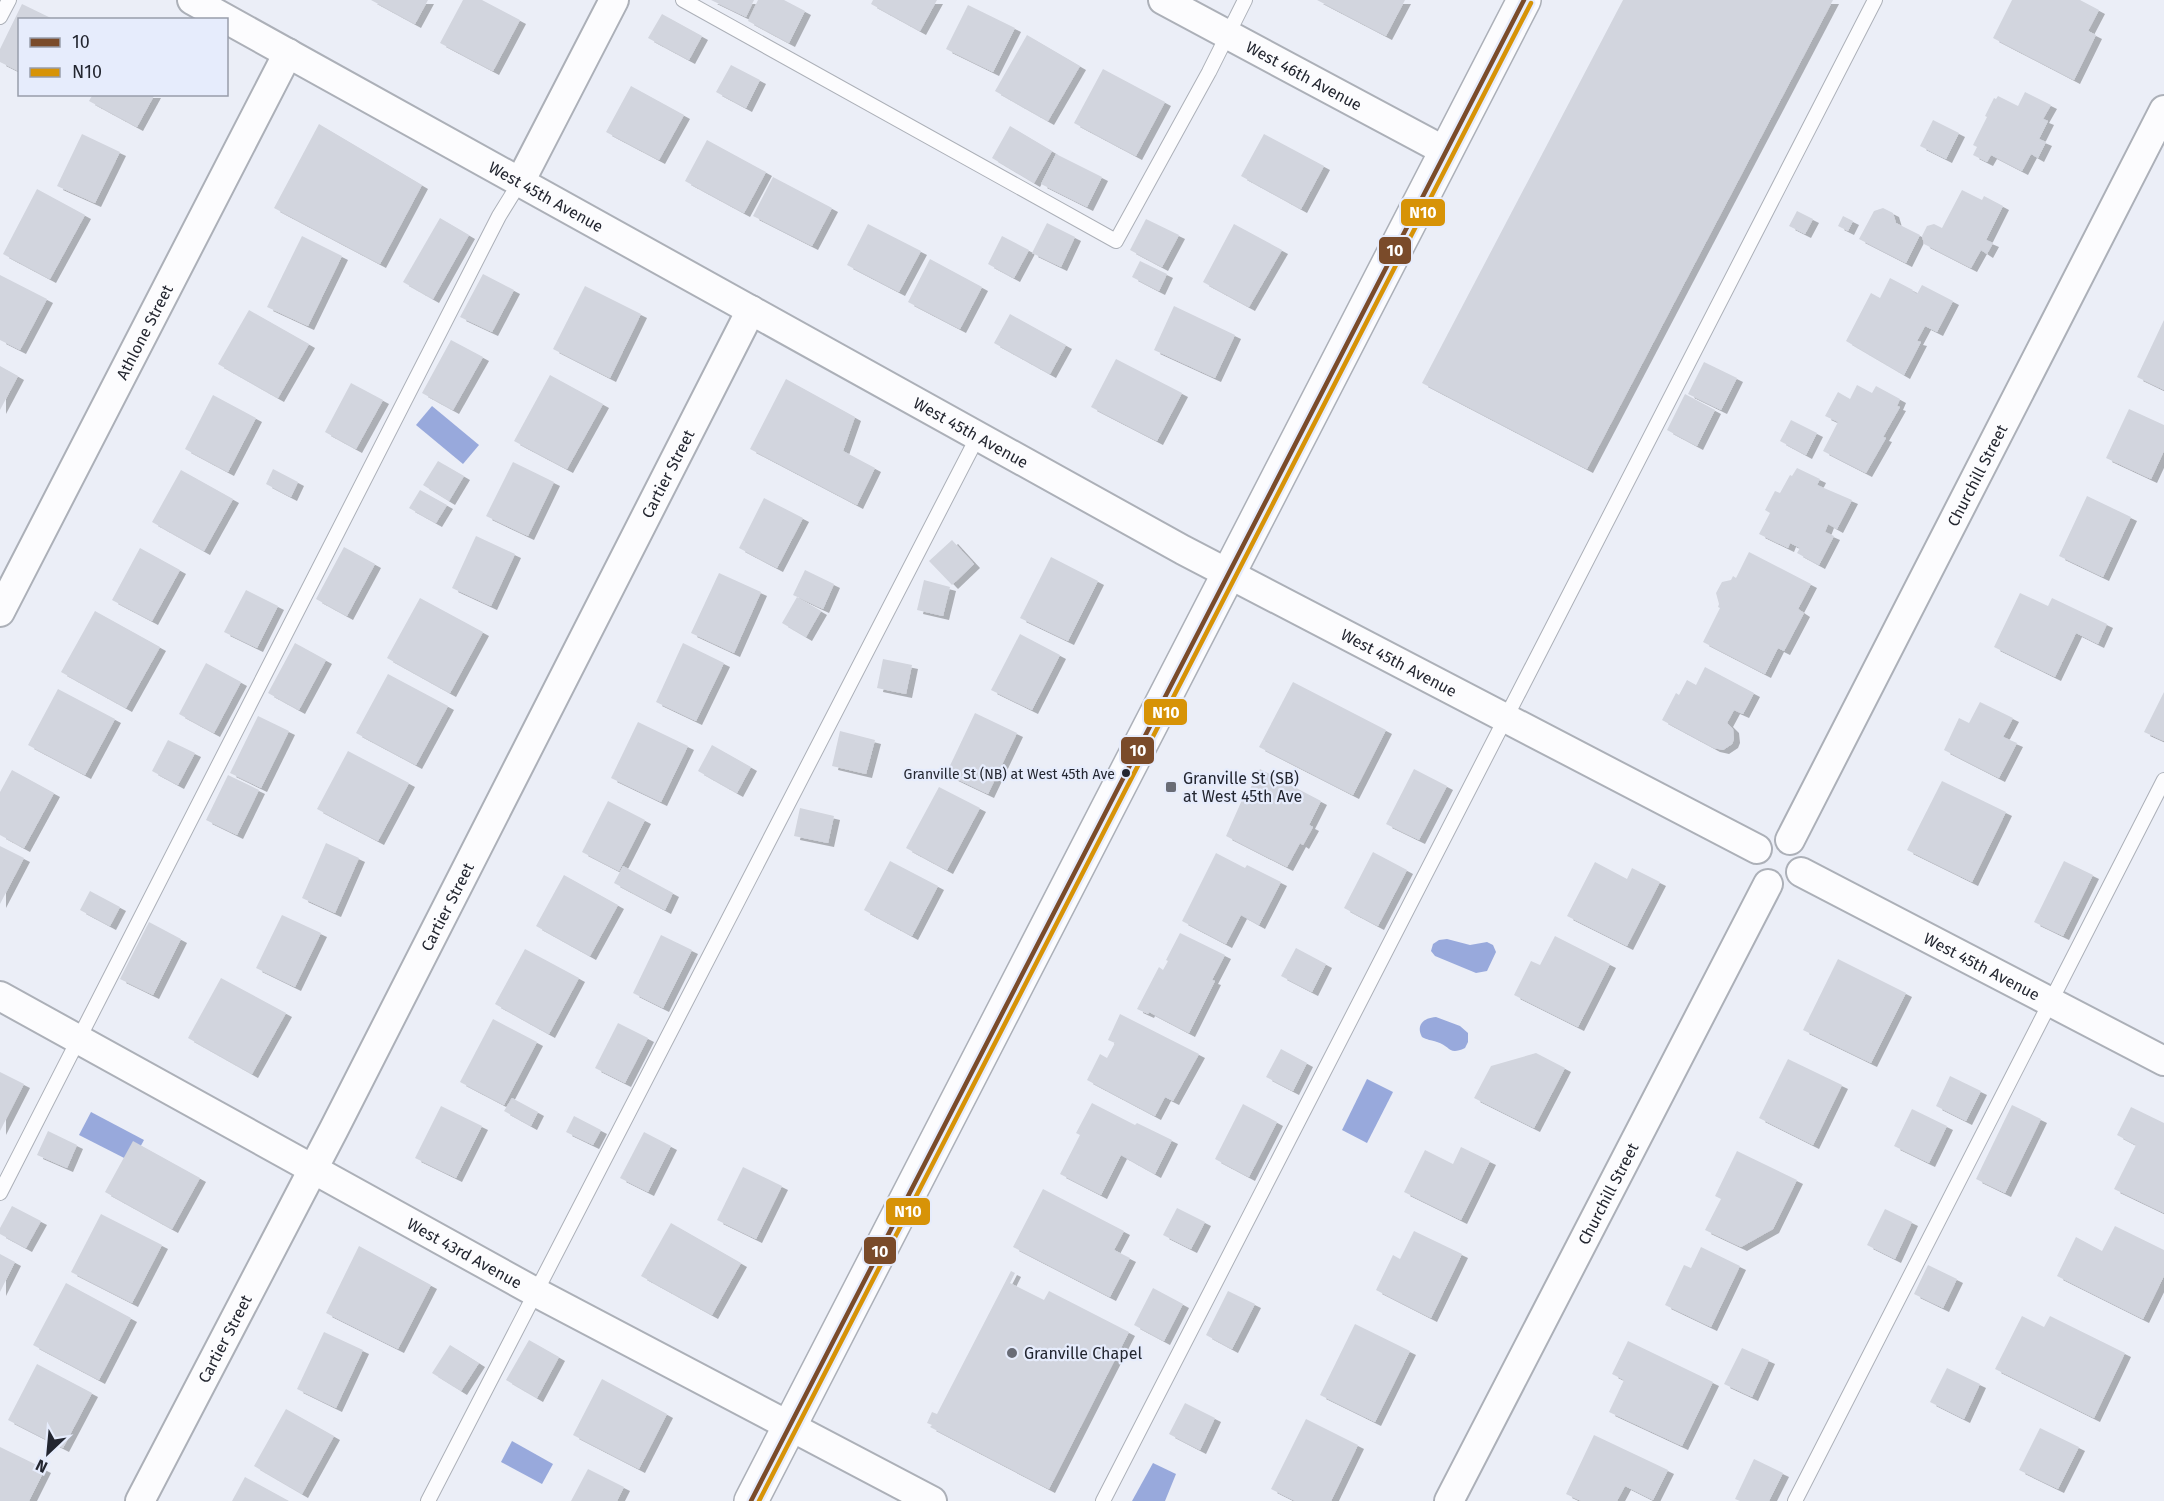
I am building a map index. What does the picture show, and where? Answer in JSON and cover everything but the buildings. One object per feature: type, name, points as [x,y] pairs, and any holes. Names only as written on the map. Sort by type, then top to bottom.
[{"type":"highway","points":[[751,1501],[1524,0]]},
{"type":"street","name":"West 45th Avenue","points":[[192,0],[225,18]]},
{"type":"street","points":[[520,182],[614,0]]},
{"type":"street","name":"West 46th Avenue","points":[[1163,0],[1446,151]]},
{"type":"street","name":"West 45th Avenue","points":[[228,20],[1229,574],[1757,849]]},
{"type":"street","name":"Athlone Street","points":[[0,612],[288,53]]},
{"type":"street","name":"Churchill Street","points":[[1790,840],[2164,110]]},
{"type":"street","name":"Cartier Street","points":[[140,1501],[313,1170],[751,310]]},
{"type":"street","points":[[1768,839],[1790,840],[1803,858],[1801,872],[1790,883],[1783,886],[1768,884],[1756,873],[1754,857],[1757,849],[1768,839]]},
{"type":"street","name":"West 45th Avenue","points":[[1801,872],[2164,1061]]},
{"type":"street","name":"Churchill Street","points":[[1449,1501],[1768,884]]},
{"type":"street","name":"West 43rd Avenue","points":[[0,996],[537,1293],[933,1501]]},
{"type":"lane","points":[[0,17],[9,0]]},
{"type":"lane","points":[[683,0],[1116,241],[1245,0]]},
{"type":"lane","points":[[1103,1501],[1875,0]]},
{"type":"lane","points":[[0,1193],[499,216],[520,182]]},
{"type":"lane","points":[[429,1501],[978,436]]},
{"type":"lane","points":[[1795,1501],[2164,780]]},
{"type":"water","points":[[432,406],[479,445],[463,464],[416,425]]},
{"type":"water","points":[[1447,939],[1470,945],[1487,942],[1493,945],[1496,952],[1487,971],[1476,973],[1435,956],[1431,951],[1433,944]]},
{"type":"water","points":[[1436,1017],[1460,1026],[1468,1033],[1465,1048],[1452,1051],[1442,1044],[1422,1037],[1420,1026],[1422,1023]]},
{"type":"water","points":[[1367,1079],[1393,1092],[1367,1143],[1342,1130]]},
{"type":"water","points":[[91,1112],[144,1140],[132,1162],[79,1135]]},
{"type":"water","points":[[512,1441],[553,1464],[542,1484],[501,1462]]},
{"type":"water","points":[[1153,1463],[1176,1474],[1165,1501],[1132,1501]]},
{"type":"transit line","name":"10","points":[[751,1501],[1524,0]]},
{"type":"transit line","name":"N10","points":[[759,1501],[1531,3]]},
{"type":"place","name":"Granville St (NB) at West 45th Ave","points":[[1126,773]]},
{"type":"place","name":"Granville St (SB) at West 45th Ave","points":[[1171,787]]},
{"type":"place","name":"Granville Chapel","points":[[1012,1353]]}]
